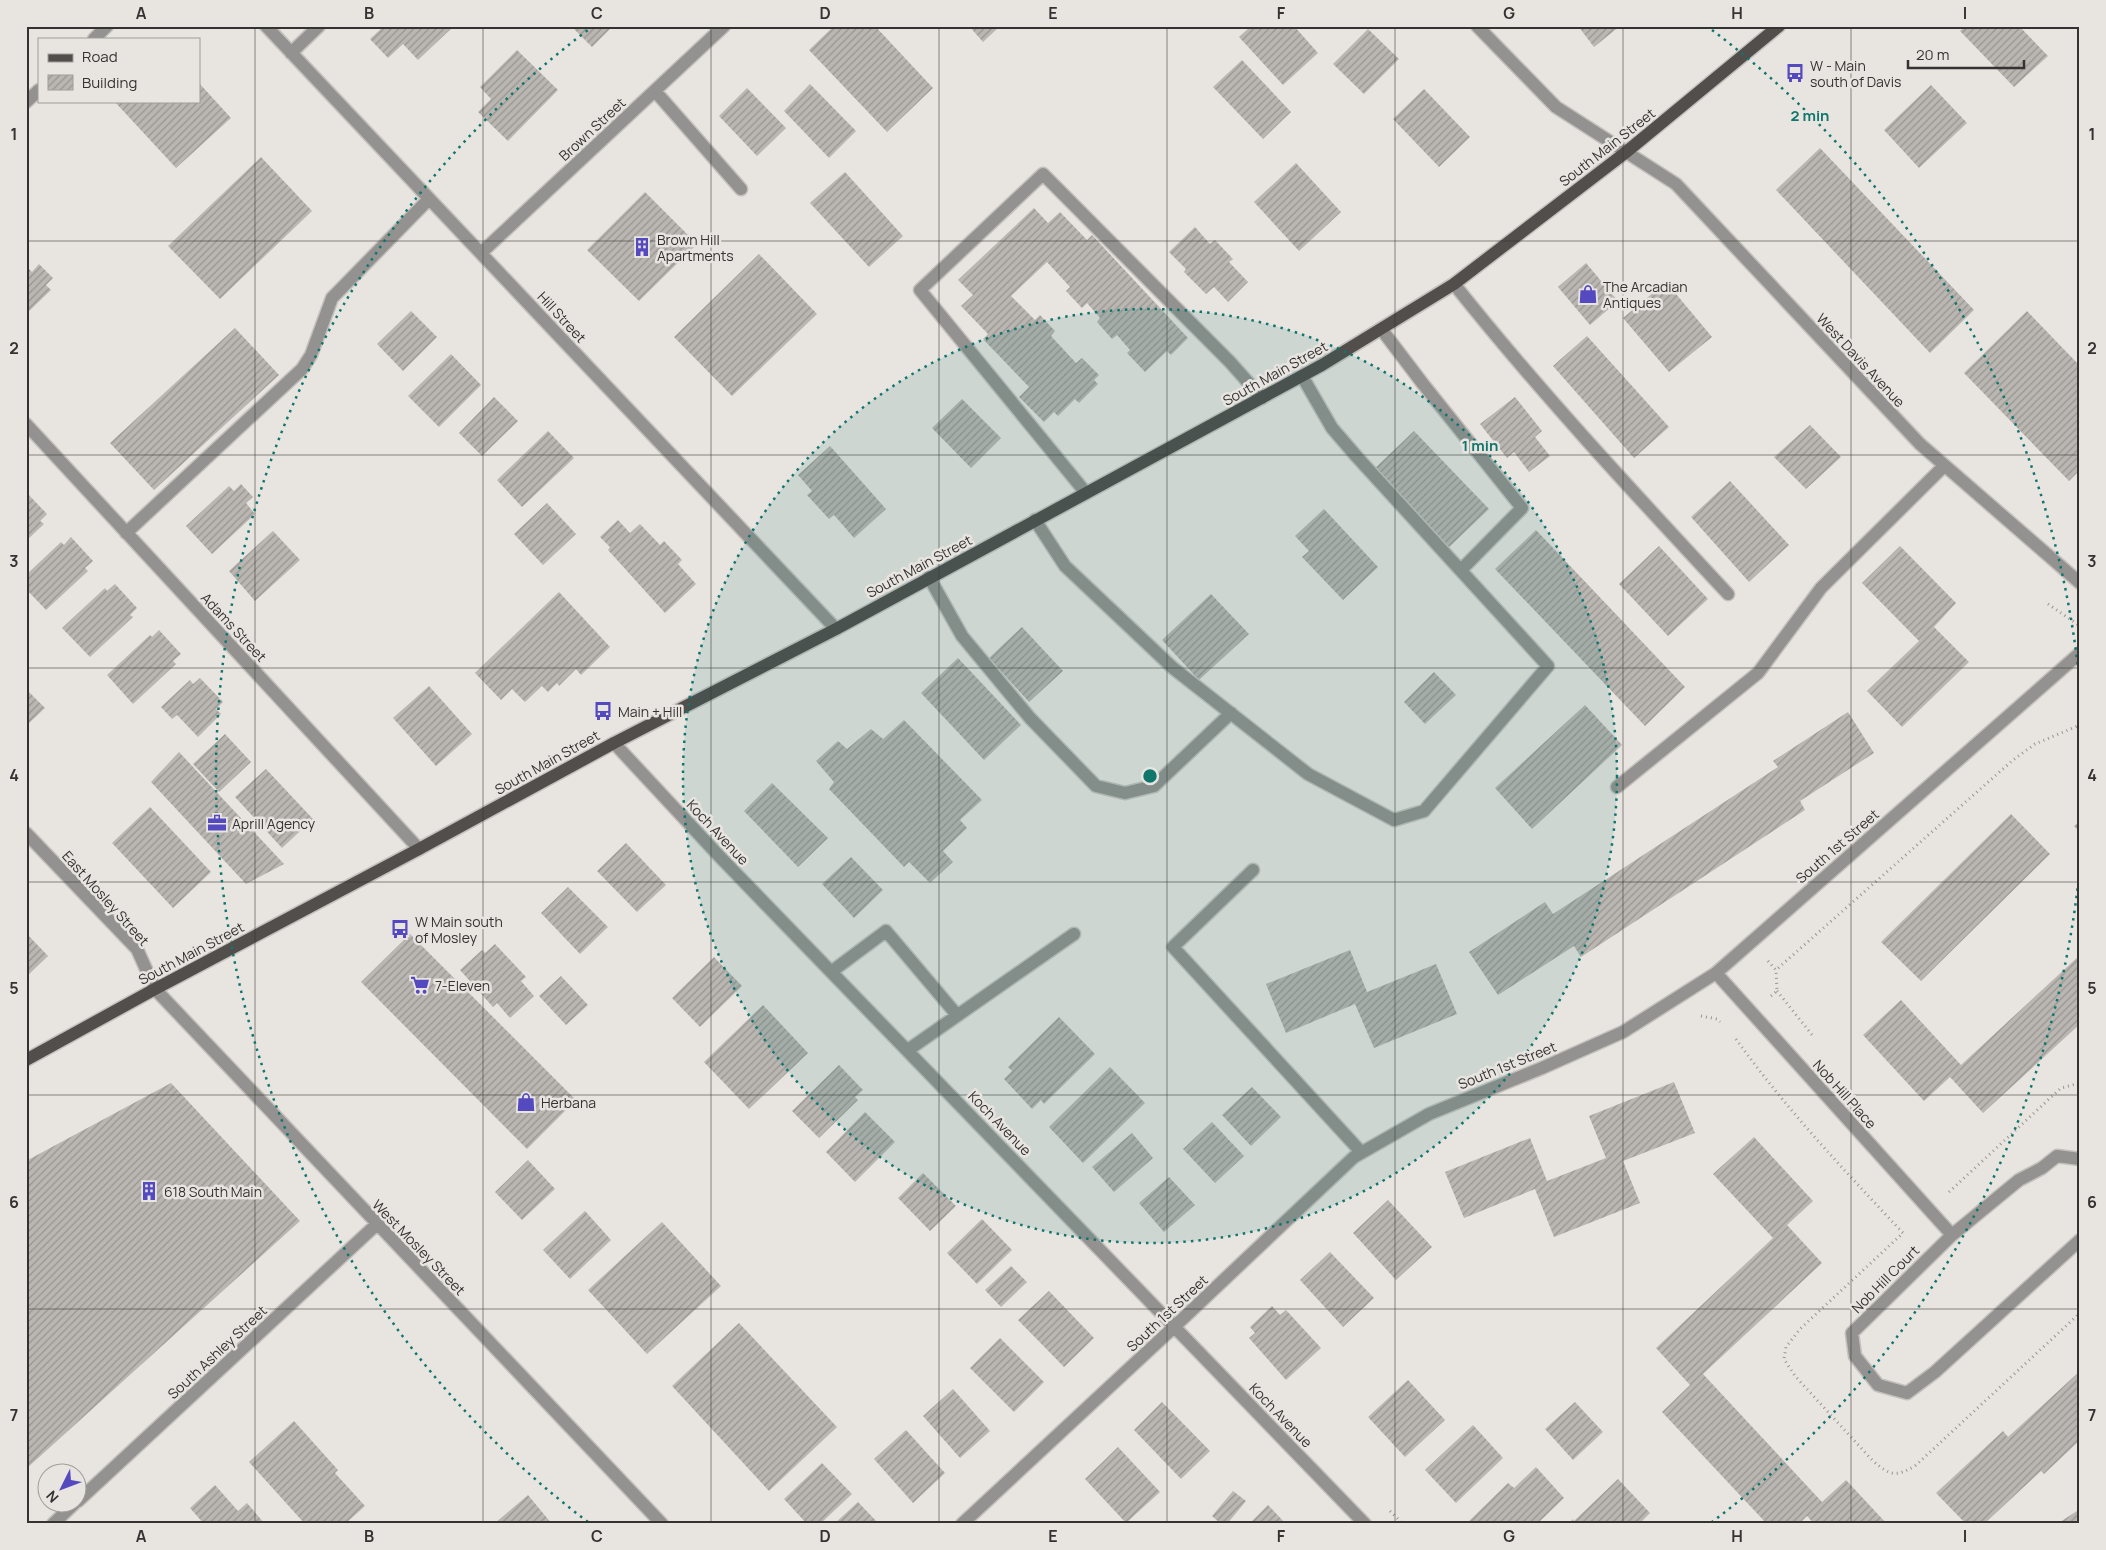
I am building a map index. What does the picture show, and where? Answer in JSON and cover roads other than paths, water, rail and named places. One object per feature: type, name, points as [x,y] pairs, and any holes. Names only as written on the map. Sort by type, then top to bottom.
[{"type":"main road","name":"South Main Street","points":[[26,1060],[614,743],[929,578],[1262,398],[1382,330],[1454,284],[1626,153],[1780,26]]},
{"type":"street","points":[[95,38],[107,26]]},
{"type":"street","name":"Hill Street","points":[[266,26],[836,628]]},
{"type":"street","points":[[291,53],[319,26]]},
{"type":"street","name":"Brown Street","points":[[481,253],[724,26]]},
{"type":"street","name":"West Davis Avenue","points":[[1477,26],[1556,107],[1676,184],[1920,444],[2080,583]]},
{"type":"street","points":[[656,90],[741,189]]},
{"type":"street","points":[[26,102],[38,91]]},
{"type":"street","points":[[1086,493],[920,290],[1043,174],[1230,362],[1262,398]]},
{"type":"street","points":[[126,533],[302,369],[311,355],[332,298],[429,199]]},
{"type":"street","points":[[1454,284],[1549,398],[1629,488],[1728,594]]},
{"type":"street","points":[[1382,330],[1522,508],[1461,570]]},
{"type":"street","points":[[1035,520],[1065,566],[1174,668],[1308,774],[1394,820],[1424,811],[1548,666],[1332,428],[1302,376]]},
{"type":"street","name":"Adams Street","points":[[26,424],[419,849]]},
{"type":"street","points":[[1617,787],[1758,673],[1821,588],[1944,466]]},
{"type":"street","points":[[929,578],[962,636],[1030,718],[1096,786],[1125,793],[1154,786],[1231,713]]},
{"type":"street","name":"South 1st Street","points":[[962,1524],[1354,1156],[1428,1114],[1542,1068],[1623,1032],[1716,973],[2080,653]]},
{"type":"street","name":"Koch Avenue","points":[[614,743],[720,857],[1365,1524]]},
{"type":"street","name":"East Mosley Street","points":[[26,833],[137,949],[155,989]]},
{"type":"street","points":[[1253,870],[1173,946],[1361,1152]]},
{"type":"street","points":[[832,972],[886,931],[957,1015]]},
{"type":"street","points":[[908,1050],[1074,934]]},
{"type":"street","name":"Nob Hill Place","points":[[1716,973],[1952,1235]]},
{"type":"street","name":"West Mosley Street","points":[[155,989],[662,1524]]},
{"type":"street","name":"Nob Hill Court","points":[[2080,1159],[2058,1156],[2042,1168],[2019,1180],[1952,1235],[1852,1333],[1855,1356],[1878,1384],[1906,1393],[1935,1372],[2080,1240]]},
{"type":"street","name":"South Ashley Street","points":[[88,1492],[377,1224]]},
{"type":"street","name":"South Ashley Street","points":[[53,1524],[66,1512]]},
{"type":"place","name":"W - Main south of Davis","points":[[1795,73]]},
{"type":"place","name":"Brown Hill Apartments","points":[[642,247]]},
{"type":"place","name":"The Arcadian Antiques","points":[[1588,294]]},
{"type":"place","name":"Main + Hill","points":[[603,711]]},
{"type":"place","name":"Aprill Agency","points":[[217,823]]},
{"type":"place","name":"W Main south of Mosley","points":[[400,929]]},
{"type":"place","name":"7-Eleven","points":[[420,985]]},
{"type":"place","name":"Herbana","points":[[526,1102]]},
{"type":"place","name":"618 South Main","points":[[149,1191]]}]
